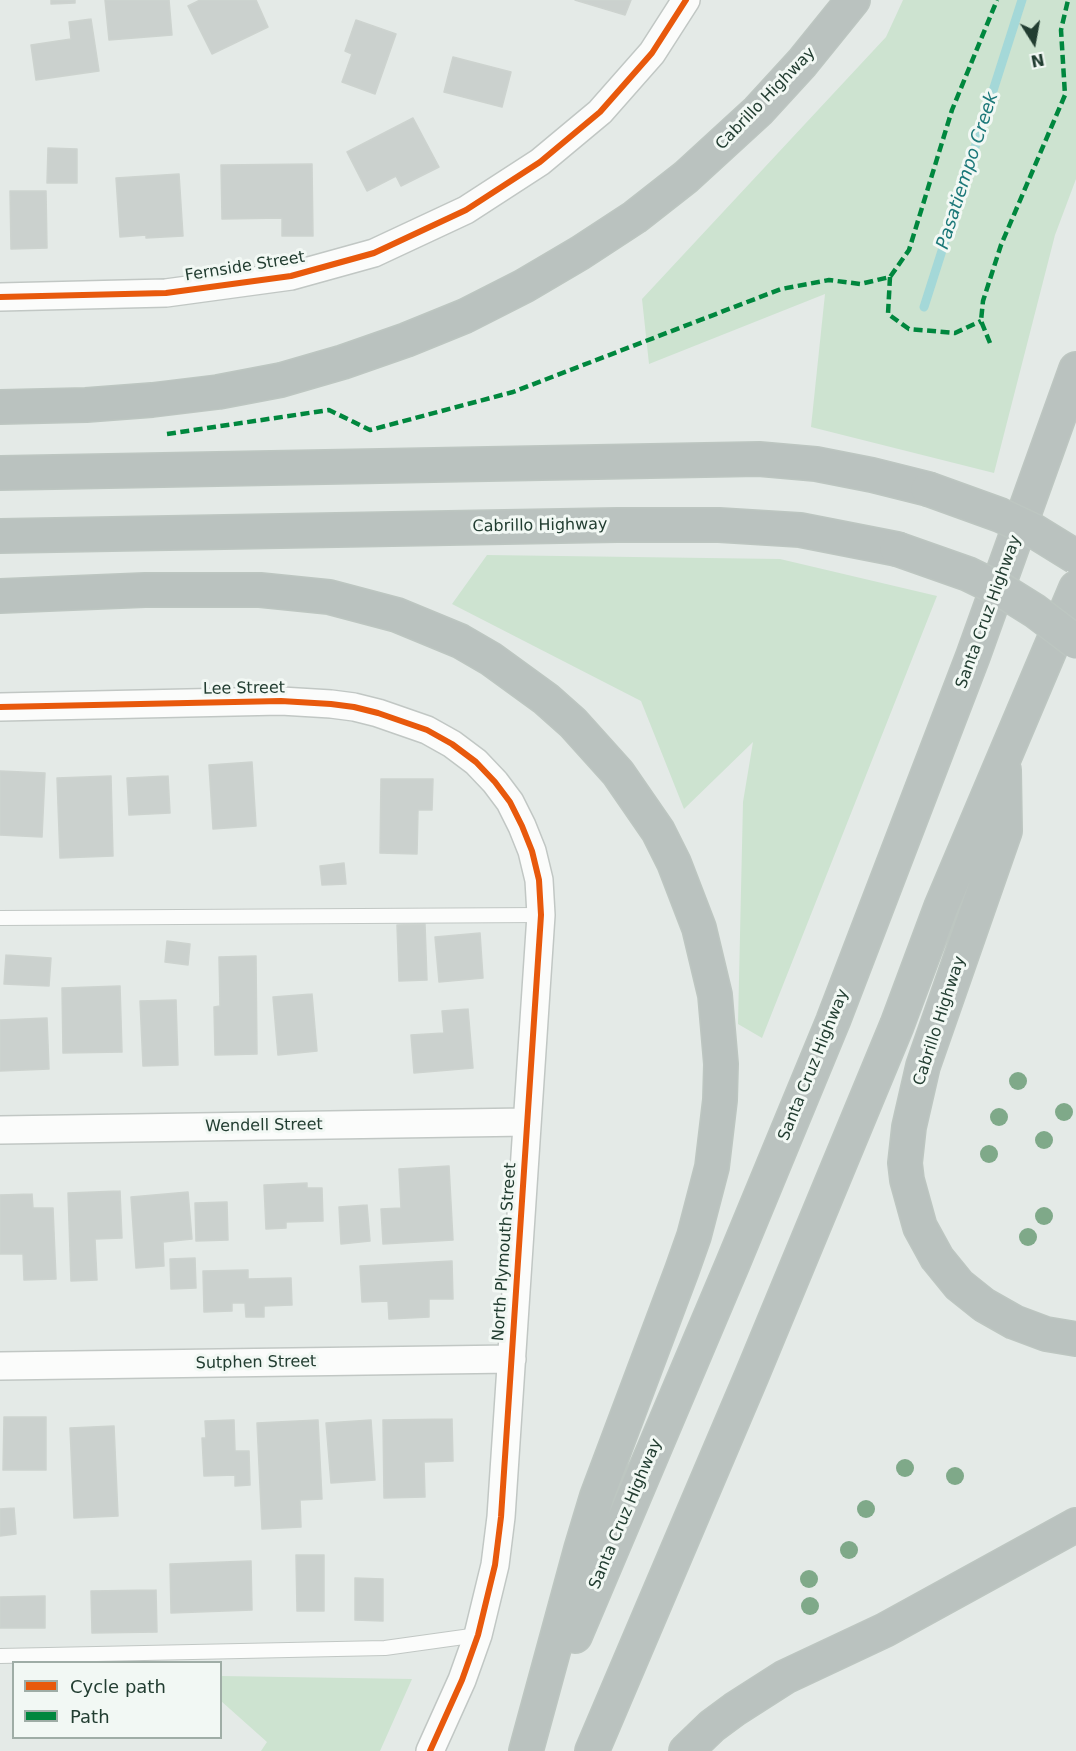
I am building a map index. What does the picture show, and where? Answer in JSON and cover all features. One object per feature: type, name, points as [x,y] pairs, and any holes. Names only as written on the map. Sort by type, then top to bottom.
[{"type":"highway","name":"Cabrillo Highway","points":[[0,407],[86,405],[152,400],[218,392],[281,380],[344,362],[426,333],[465,316],[580,254],[635,217],[687,177],[765,103],[802,63],[853,0]]},
{"type":"highway","points":[[1063,406],[1076,357]]},
{"type":"highway","name":"Santa Cruz Highway","points":[[526,1751],[833,1021],[977,645],[1076,369]]},
{"type":"highway","points":[[0,473],[759,459],[826,466],[928,489],[1000,515],[1034,531],[1076,557]]},
{"type":"highway","name":"Cabrillo Highway","points":[[0,536],[617,525],[710,525],[800,530],[897,549],[969,574],[1035,611],[1076,642]]},
{"type":"highway","name":"Cabrillo Highway","points":[[1076,588],[1004,755],[1005,831],[923,1066],[909,1127],[905,1163],[914,1212],[937,1258],[960,1285],[984,1305],[1014,1322],[1046,1334],[1076,1339]]},
{"type":"highway","points":[[0,596],[155,590],[260,590],[329,597],[397,615],[460,641],[491,658],[546,699],[573,723],[618,773],[658,831],[674,863],[699,928],[715,994],[721,1064],[714,1156],[694,1236],[597,1497],[584,1538],[526,1751]]},
{"type":"highway","points":[[592,1751],[800,1261],[1004,755]]},
{"type":"highway","points":[[686,1751],[712,1726],[786,1677],[885,1630],[1076,1525]]},
{"type":"street","name":"Fernside Street","points":[[0,297],[166,293],[291,276],[374,253],[466,210],[540,162],[600,112],[651,53],[686,0]]},
{"type":"street","name":"Lee Street","points":[[0,707],[281,701],[331,704],[378,713],[427,730],[452,744],[476,762]]},
{"type":"street","name":"North Plymouth Street","points":[[430,1751],[462,1680],[478,1635],[495,1565],[501,1517],[541,915],[539,880],[532,851],[522,826],[510,802],[476,762]]},
{"type":"street","name":"Wendell Street","points":[[0,1130],[527,1122]]},
{"type":"street","name":"Sutphen Street","points":[[0,1366],[512,1359]]},
{"type":"lane","points":[[0,918],[541,915]]},
{"type":"lane","points":[[0,1656],[386,1648],[478,1635]]},
{"type":"green space","points":[[903,0],[1076,0],[1076,179],[1055,235],[994,473],[811,427],[825,294],[649,364],[642,299],[886,37]]},
{"type":"green space","points":[[487,555],[780,559],[937,596],[762,1038],[738,1024],[743,802],[753,742],[684,809],[641,701],[452,604]]},
{"type":"green space","points":[[222,1676],[412,1679],[380,1751],[261,1751],[267,1742],[222,1702]]},
{"type":"building","points":[[51,0],[75,0],[75,3],[51,4]]},
{"type":"building","points":[[105,0],[169,0],[172,35],[109,40]]},
{"type":"building","points":[[200,0],[256,0],[268,27],[212,54],[188,6]]},
{"type":"building","points":[[575,0],[631,0],[625,15]]},
{"type":"building","points":[[91,19],[99,71],[36,80],[31,45],[71,39],[69,22]]},
{"type":"building","points":[[356,20],[396,34],[375,94],[342,82],[352,54],[345,51]]},
{"type":"building","points":[[453,57],[511,72],[502,107],[444,92]]},
{"type":"building","points":[[413,118],[439,167],[401,186],[396,176],[367,191],[347,152]]},
{"type":"building","points":[[48,148],[77,149],[77,183],[47,183]]},
{"type":"building","points":[[312,164],[313,236],[282,236],[282,218],[222,219],[221,165]]},
{"type":"building","points":[[179,174],[183,236],[120,237],[116,178]]},
{"type":"building","points":[[10,191],[46,191],[47,248],[11,249]]},
{"type":"building","points":[[252,762],[256,826],[213,829],[209,765]]},
{"type":"building","points":[[0,771],[45,773],[42,837],[0,835]]},
{"type":"building","points":[[111,776],[113,856],[60,858],[57,778]]},
{"type":"building","points":[[168,776],[170,813],[129,815],[127,778]]},
{"type":"building","points":[[381,779],[433,779],[432,810],[418,810],[417,854],[380,853]]},
{"type":"building","points":[[344,863],[346,884],[322,885],[320,866]]},
{"type":"building","points":[[425,924],[427,980],[399,981],[397,925]]},
{"type":"building","points":[[480,933],[483,978],[439,982],[435,937]]},
{"type":"building","points":[[167,941],[190,944],[188,965],[165,962]]},
{"type":"building","points":[[6,955],[51,958],[49,986],[4,984]]},
{"type":"building","points":[[256,956],[257,1054],[215,1055],[214,1007],[220,1006],[219,957]]},
{"type":"building","points":[[120,986],[122,1052],[63,1053],[62,988]]},
{"type":"building","points":[[312,994],[317,1051],[278,1055],[273,997]]},
{"type":"building","points":[[176,1000],[178,1065],[143,1066],[140,1001]]},
{"type":"building","points":[[468,1009],[473,1068],[414,1073],[411,1035],[444,1033],[442,1011]]},
{"type":"building","points":[[47,1018],[49,1069],[0,1071],[0,1020]]},
{"type":"building","points":[[449,1166],[453,1240],[383,1244],[381,1209],[401,1208],[399,1169]]},
{"type":"building","points":[[307,1183],[307,1188],[322,1188],[323,1221],[286,1222],[286,1228],[266,1229],[264,1185]]},
{"type":"building","points":[[120,1191],[122,1238],[95,1239],[97,1280],[71,1281],[68,1193]]},
{"type":"building","points":[[188,1192],[192,1239],[163,1242],[164,1266],[136,1268],[131,1197]]},
{"type":"building","points":[[32,1194],[33,1208],[53,1208],[56,1279],[24,1280],[23,1254],[0,1254],[0,1195]]},
{"type":"building","points":[[227,1202],[228,1240],[196,1241],[195,1203]]},
{"type":"building","points":[[367,1205],[370,1241],[341,1244],[339,1207]]},
{"type":"building","points":[[195,1258],[196,1288],[171,1289],[170,1259]]},
{"type":"building","points":[[452,1261],[453,1299],[429,1299],[429,1317],[389,1319],[388,1301],[362,1302],[360,1266]]},
{"type":"building","points":[[248,1270],[248,1279],[291,1278],[292,1305],[264,1306],[264,1317],[246,1317],[245,1303],[232,1303],[232,1311],[204,1312],[203,1271]]},
{"type":"building","points":[[4,1417],[46,1417],[46,1470],[3,1470]]},
{"type":"building","points":[[452,1419],[453,1461],[424,1462],[425,1497],[384,1498],[383,1420]]},
{"type":"building","points":[[234,1420],[235,1451],[249,1451],[250,1485],[235,1486],[235,1475],[204,1476],[202,1438],[206,1438],[205,1421]]},
{"type":"building","points":[[318,1420],[322,1499],[300,1500],[301,1527],[262,1529],[257,1423]]},
{"type":"building","points":[[371,1420],[375,1480],[331,1483],[326,1423]]},
{"type":"building","points":[[114,1426],[118,1516],[74,1518],[70,1428]]},
{"type":"building","points":[[14,1508],[16,1534],[0,1536],[0,1509]]},
{"type":"building","points":[[296,1555],[324,1555],[324,1611],[297,1611]]},
{"type":"building","points":[[251,1561],[252,1610],[171,1613],[170,1564]]},
{"type":"building","points":[[355,1578],[383,1579],[383,1621],[355,1620]]},
{"type":"building","points":[[156,1590],[157,1632],[92,1633],[91,1591]]},
{"type":"building","points":[[45,1596],[45,1628],[0,1628],[0,1597]]},
{"type":"waterway","name":"Pasatiempo Creek","points":[[924,307],[1022,0]]},
{"type":"marked path","points":[[167,434],[329,410],[370,430],[513,392],[781,289],[829,280],[860,284],[890,277],[909,250],[952,110],[997,0]]},
{"type":"marked path","points":[[990,343],[981,321],[983,301],[1001,245],[1065,95],[1061,30],[1068,0]]},
{"type":"marked path","points":[[890,277],[888,314],[909,329],[955,333],[981,321]]},
{"type":"cycle path","points":[[0,297],[166,293],[291,276],[374,253],[466,210],[540,162],[600,112],[652,53],[686,0]]},
{"type":"cycle path","points":[[0,707],[281,701],[354,707],[427,730],[452,744],[476,762],[495,782],[510,802],[522,826],[532,851],[539,880],[541,915],[501,1517],[495,1565],[478,1635],[462,1680],[430,1751]]}]
